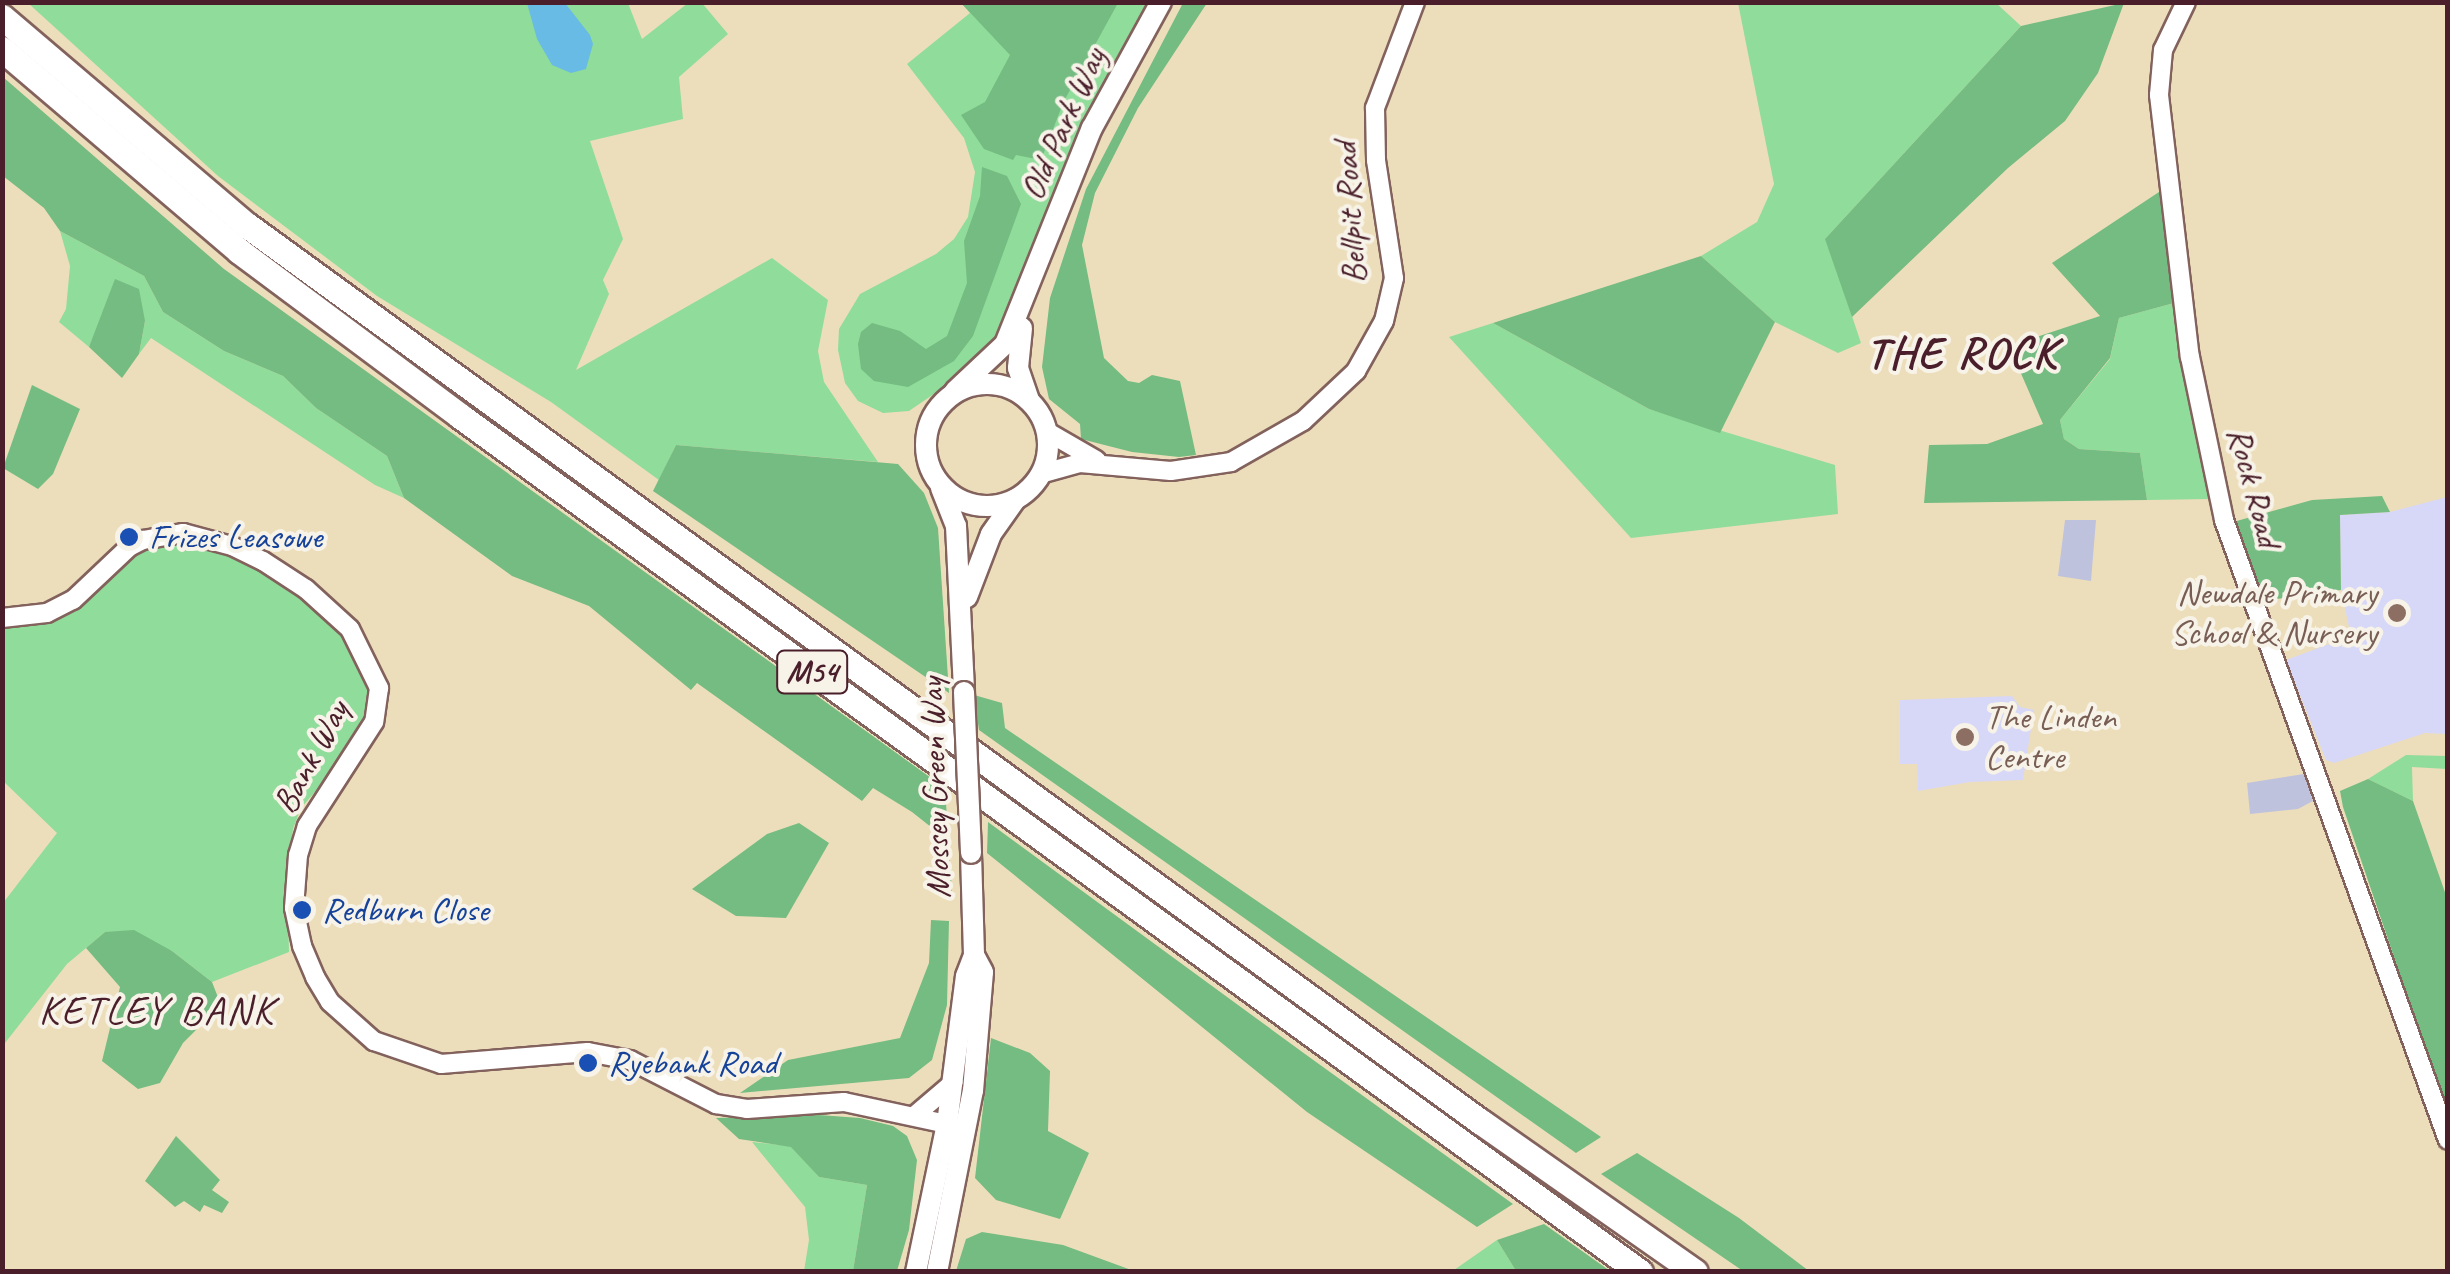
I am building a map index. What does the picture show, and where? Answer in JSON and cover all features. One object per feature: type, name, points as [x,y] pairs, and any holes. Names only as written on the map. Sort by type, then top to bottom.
[{"type":"highway","name":"M54","points":[[6,2],[84,88]]},
{"type":"highway","name":"M54","points":[[2,16],[248,226],[1465,1110],[1695,1272]]},
{"type":"highway","name":"M54","points":[[2,50],[239,251],[397,369],[1640,1272]]},
{"type":"main road","name":"Old Park Way","points":[[956,392],[1005,344],[1092,128],[1161,2]]},
{"type":"main road","name":"Old Park Way","points":[[1029,400],[1018,368],[1017,349],[1034,278]]},
{"type":"main road","points":[[980,383],[1007,386],[1029,400],[1046,431],[1048,448],[1040,474],[1016,500],[975,506],[941,486],[926,452],[926,434],[936,409],[956,392],[980,383]]},
{"type":"main road","name":"Mossey Green Way","points":[[919,1272],[954,1082],[966,976],[974,955],[956,526],[941,486]]},
{"type":"main road","name":"Mossey Green Way","points":[[962,618],[973,571],[991,534],[1016,500]]},
{"type":"main road","name":"Mossey Green Way","points":[[937,1272],[973,1092],[982,984],[982,964],[974,955]]},
{"type":"main road","points":[[947,1124],[956,1124],[962,1115],[982,984]]},
{"type":"main road","points":[[919,1272],[938,1212],[944,1206],[953,1206]]},
{"type":"street","name":"Bellpit Road","points":[[1040,474],[1101,462],[1171,471],[1231,462],[1252,454],[1303,421],[1356,372],[1384,321],[1394,278],[1376,160],[1376,108],[1415,2]]},
{"type":"street","name":"Rock Road","points":[[2186,2],[2162,50],[2159,95],[2190,357],[2224,520],[2448,1140]]},
{"type":"street","name":"Bellpit Road","points":[[1046,431],[1101,462]]},
{"type":"street","name":"Bank Way","points":[[2,618],[47,612],[73,600],[129,548],[143,540],[183,533],[232,546],[262,561],[306,588],[350,628],[379,688],[374,722],[308,826],[298,855],[294,908],[302,946],[330,1002],[393,1051],[441,1064],[588,1052],[630,1060],[716,1104],[748,1109],[844,1102],[947,1124]]},
{"type":"street","points":[[914,1116],[954,1082]]},
{"type":"shaded area","name":"Newdale Primary School & Nursery","points":[[2447,497],[2447,734],[2425,733],[2334,763],[2326,760],[2286,660],[2351,636],[2341,590],[2340,515],[2390,512]]},
{"type":"shaded area","points":[[2065,520],[2096,520],[2091,581],[2058,576]]},
{"type":"shaded area","name":"The Linden Centre","points":[[2012,696],[2020,707],[2034,710],[2023,780],[1970,782],[1918,791],[1917,764],[1900,764],[1900,700]]},
{"type":"shaded area","points":[[2304,774],[2313,801],[2298,809],[2250,814],[2247,783]]},
{"type":"green space","points":[[28,3],[628,3],[642,39],[688,3],[702,3],[728,34],[679,77],[683,119],[590,141],[623,239],[603,280],[609,294],[576,370],[772,258],[828,300],[818,351],[824,382],[878,462],[676,445],[659,480],[551,402],[377,296],[218,176]]},
{"type":"green space","points":[[961,3],[1150,3],[1089,112],[1059,180],[1013,316],[985,359],[909,411],[883,413],[858,401],[845,383],[838,350],[839,329],[860,294],[936,254],[954,239],[968,217],[975,172],[964,138],[907,64],[970,13]]},
{"type":"green space","points":[[961,3],[1118,3],[1064,101],[1041,160],[1016,155],[1013,160],[984,149],[961,115],[985,102],[1010,55]]},
{"type":"green space","points":[[1183,3],[1207,3],[1138,108],[1095,193],[1082,245],[1104,358],[1128,381],[1139,383],[1152,375],[1180,381],[1196,455],[1179,457],[1132,452],[1081,439],[1080,424],[1049,399],[1042,367],[1050,298],[1086,189]]},
{"type":"green space","points":[[1738,3],[1996,3],[2021,26],[1826,238],[1861,343],[1838,353],[1775,322],[1701,256],[1757,222],[1774,184]]},
{"type":"green space","points":[[2124,3],[2098,73],[2065,121],[2008,168],[1852,317],[1825,239],[2021,26]]},
{"type":"green space","points":[[3,77],[224,269],[945,788],[952,892],[939,865],[944,853],[941,835],[912,812],[873,788],[862,801],[697,683],[691,690],[589,606],[512,576],[404,498],[387,456],[316,408],[283,376],[224,351],[163,312],[144,276],[60,231],[44,208],[3,176]]},
{"type":"green space","points":[[982,167],[1007,176],[1021,204],[973,336],[954,361],[908,387],[874,381],[861,369],[858,344],[861,332],[872,323],[900,331],[926,349],[947,336],[967,283],[964,241],[980,196]]},
{"type":"green space","points":[[2162,190],[2174,303],[2119,318],[2110,358],[2060,420],[2064,439],[2079,449],[2140,453],[2147,500],[1924,503],[1929,445],[1987,444],[2043,424],[2009,346],[2100,316],[2052,263]]},
{"type":"green space","points":[[60,231],[144,276],[163,312],[224,351],[283,376],[316,408],[387,456],[404,498],[375,485],[151,338],[139,354],[145,321],[101,321],[89,347],[59,322],[66,309],[70,266]]},
{"type":"green space","points":[[1701,256],[1775,322],[1720,433],[1649,409],[1493,323]]},
{"type":"green space","points":[[115,279],[139,289],[145,321],[139,354],[122,378],[89,347]]},
{"type":"green space","points":[[2174,303],[2210,499],[2147,500],[2140,453],[2079,449],[2064,439],[2060,420],[2110,359],[2119,318]]},
{"type":"green space","points":[[1493,323],[1649,409],[1835,465],[1838,514],[1631,538],[1449,337]]},
{"type":"green space","points":[[32,385],[80,409],[53,474],[38,489],[3,468]]},
{"type":"green space","points":[[676,445],[898,464],[924,493],[938,528],[949,693],[653,491]]},
{"type":"green space","points":[[2382,496],[2390,512],[2340,515],[2341,590],[2262,601],[2233,522],[2312,500]]},
{"type":"green space","points":[[163,541],[197,541],[230,553],[277,574],[307,595],[354,646],[368,679],[369,714],[360,740],[301,808],[293,829],[287,880],[289,952],[212,982],[172,951],[105,932],[67,964],[5,1043],[3,903],[57,833],[3,781],[2,627],[60,618],[130,554]]},
{"type":"green space","points":[[974,695],[1002,703],[1005,728],[1601,1137],[1576,1153],[979,730]]},
{"type":"green space","points":[[2406,755],[2447,756],[2447,769],[2412,767],[2413,801],[2368,779]]},
{"type":"green space","points":[[2368,779],[2413,801],[2447,898],[2447,1113],[2343,807],[2340,791]]},
{"type":"green space","points":[[988,822],[1513,1204],[1477,1227],[1307,1112],[987,853]]},
{"type":"green space","points":[[799,823],[829,843],[786,918],[736,916],[692,889],[767,834]]},
{"type":"green space","points":[[931,920],[949,921],[947,1005],[932,1060],[909,1078],[740,1093],[788,1060],[900,1038],[929,963]]},
{"type":"green space","points":[[134,930],[172,951],[212,982],[221,1005],[183,1043],[160,1083],[138,1089],[102,1061],[120,987],[86,948],[105,932]]},
{"type":"green space","points":[[991,1038],[1030,1053],[1050,1071],[1048,1131],[1089,1153],[1060,1219],[996,1200],[975,1178]]},
{"type":"green space","points":[[716,1118],[860,1118],[893,1126],[907,1136],[917,1160],[909,1230],[897,1271],[853,1271],[867,1185],[819,1177],[791,1147],[739,1139]]},
{"type":"green space","points":[[176,1136],[220,1180],[212,1190],[229,1202],[222,1213],[204,1205],[200,1212],[184,1201],[175,1207],[145,1181]]},
{"type":"green space","points":[[752,1142],[791,1146],[819,1177],[867,1185],[853,1271],[804,1271],[809,1240],[805,1207]]},
{"type":"green space","points":[[1637,1153],[1739,1218],[1809,1271],[1743,1271],[1601,1174]]},
{"type":"green space","points":[[1544,1224],[1610,1271],[1516,1271],[1497,1240]]},
{"type":"green space","points":[[982,1232],[1063,1245],[1134,1271],[956,1271],[966,1239]]},
{"type":"green space","points":[[1497,1240],[1516,1271],[1454,1270]]},
{"type":"water","points":[[527,3],[565,3],[593,44],[586,69],[571,73],[552,65],[537,39]]},
{"type":"place","name":"Frizes Leasowe","points":[[129,537]]},
{"type":"place","name":"Newdale Primary School & Nursery","points":[[2397,613]]},
{"type":"place","name":"The Linden Centre","points":[[1965,737]]},
{"type":"place","name":"Redburn Close","points":[[302,910]]},
{"type":"place","name":"Ryebank Road","points":[[588,1063]]},
{"type":"district","name":"THE ROCK","points":[[1962,353]]},
{"type":"district","name":"KETLEY BANK","points":[[157,1010]]}]
